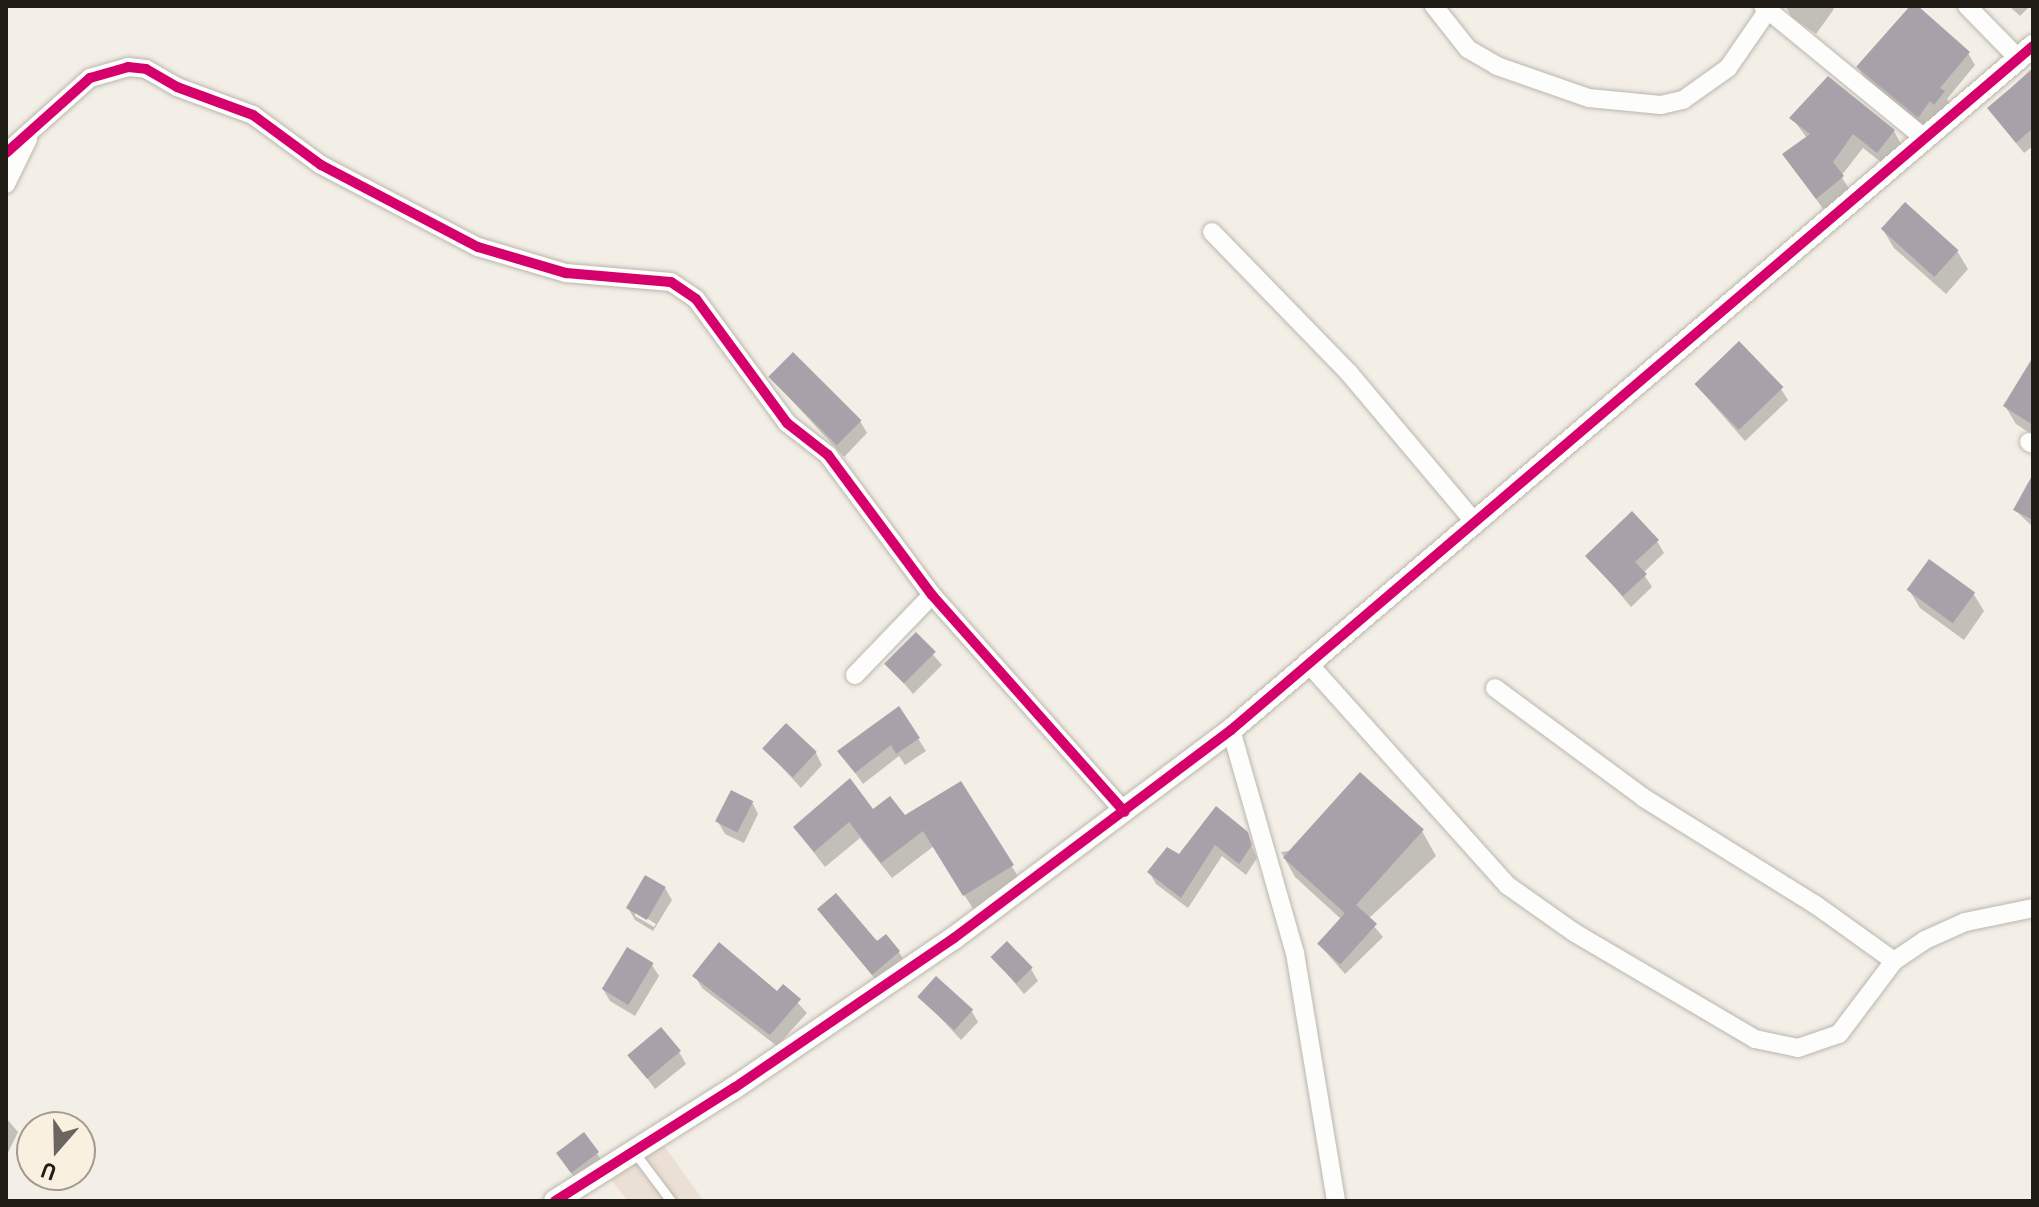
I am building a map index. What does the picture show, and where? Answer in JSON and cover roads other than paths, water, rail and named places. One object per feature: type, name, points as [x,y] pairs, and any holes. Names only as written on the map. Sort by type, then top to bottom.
[{"type":"street","points":[[1434,6],[1468,49],[1497,66],[1589,98],[1661,105],[1683,100],[1728,68],[1766,8],[1924,138]]},
{"type":"street","points":[[555,1201],[734,1088],[954,938],[1089,833],[1125,812],[1231,730],[1473,520],[2026,52],[1967,6]]},
{"type":"street","points":[[6,153],[90,78],[128,67],[146,69],[177,87],[253,115],[321,165],[478,247],[566,273],[671,282],[696,299],[787,423],[839,467],[932,595],[1125,812]]},
{"type":"street","points":[[6,184],[31,132]]},
{"type":"street","points":[[1212,232],[1349,373],[1473,520]]},
{"type":"street","points":[[855,675],[932,595]]},
{"type":"street","points":[[1307,662],[1507,885],[1575,933],[1755,1039],[1798,1048],[1839,1034],[1894,961],[1965,922],[2033,908]]},
{"type":"street","points":[[1495,688],[1644,798],[1816,905],[1894,961]]},
{"type":"street","points":[[1231,730],[1295,953],[1336,1201]]},
{"type":"lane","points":[[633,1150],[671,1201]]}]
